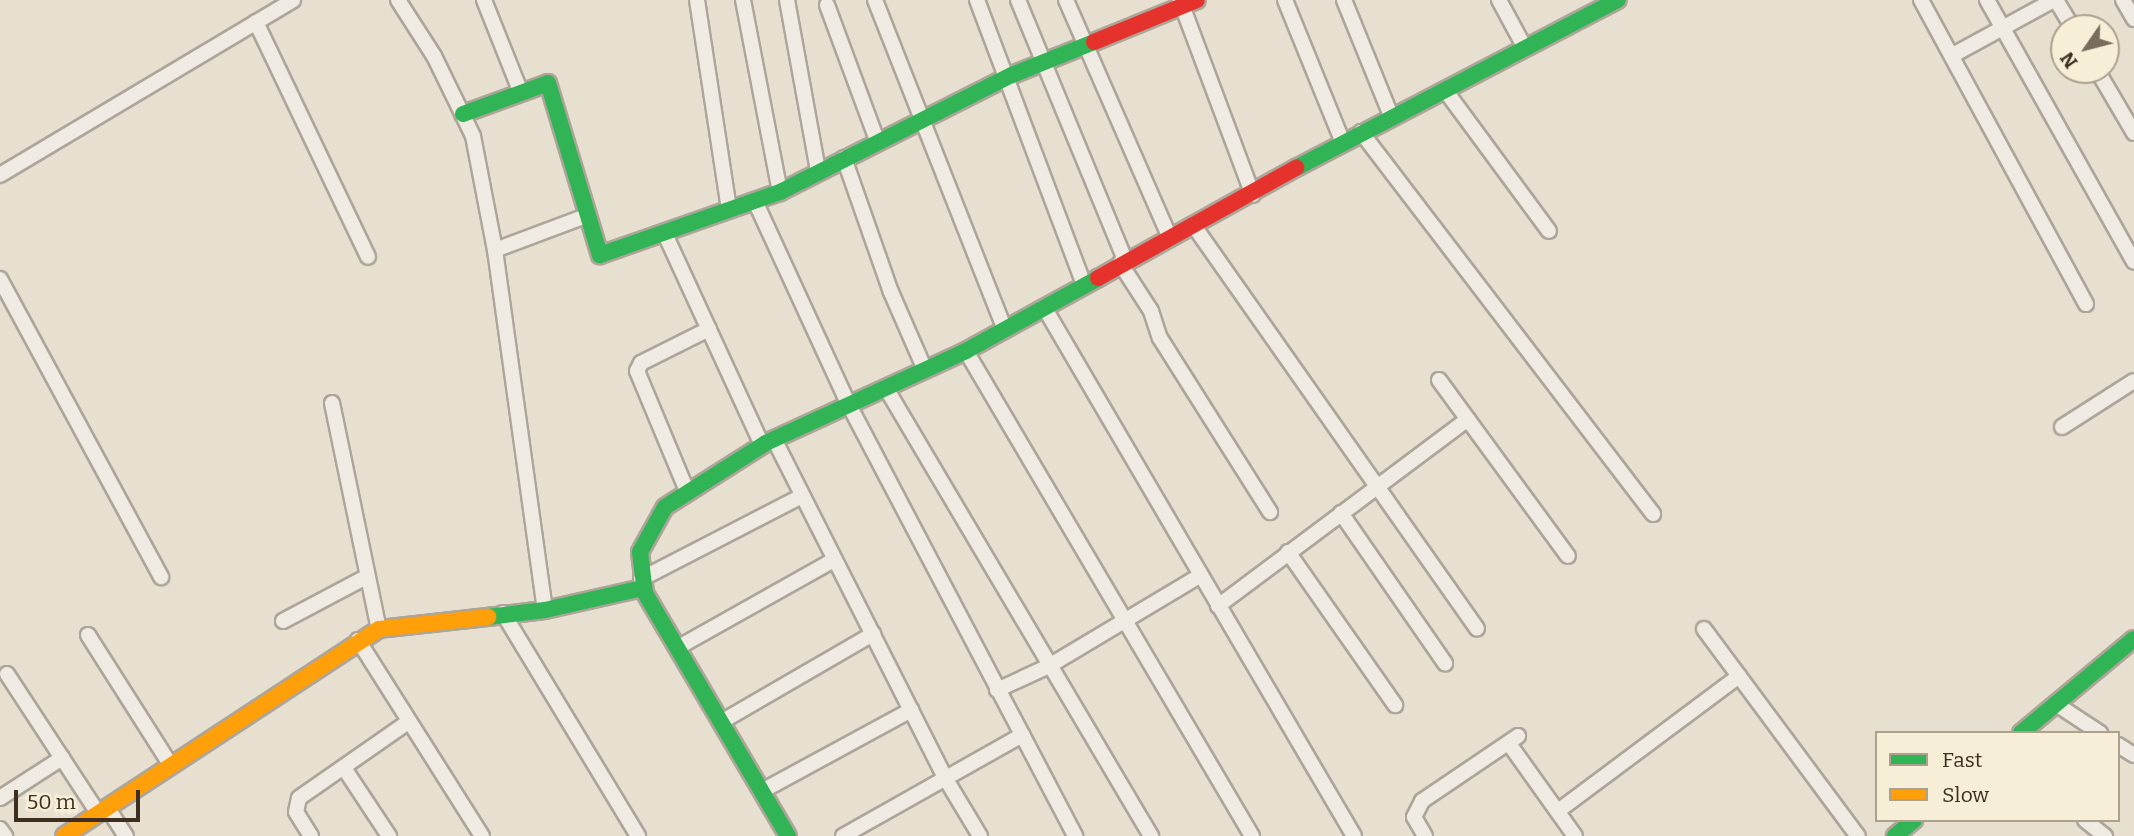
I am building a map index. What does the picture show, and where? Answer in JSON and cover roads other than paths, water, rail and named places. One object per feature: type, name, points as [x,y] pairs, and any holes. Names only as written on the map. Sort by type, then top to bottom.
[{"type":"street","points":[[0,175],[293,0]]},
{"type":"street","points":[[398,0],[434,56],[474,136],[495,250],[545,610]]},
{"type":"street","points":[[484,0],[521,93]]},
{"type":"street","points":[[697,0],[729,209]]},
{"type":"street","points":[[743,0],[780,191]]},
{"type":"street","points":[[787,0],[818,171]]},
{"type":"street","points":[[875,0],[1004,327]]},
{"type":"street","points":[[977,0],[1004,79],[1084,284]]},
{"type":"street","points":[[1018,0],[1123,261],[1151,311],[1160,338],[1270,512]]},
{"type":"street","points":[[1066,0],[1084,47],[1170,238]]},
{"type":"street","points":[[1285,0],[1343,144]]},
{"type":"street","points":[[1344,0],[1392,118]]},
{"type":"street","points":[[1499,0],[1525,48]]},
{"type":"street","points":[[788,836],[642,584],[639,552],[664,507],[768,442],[966,351],[1123,261],[1253,195],[1361,132],[1618,0]]},
{"type":"street","points":[[1921,0],[2086,304]]},
{"type":"street","points":[[1987,0],[2134,262]]},
{"type":"street","points":[[1952,55],[2055,0]]},
{"type":"street","points":[[2123,0],[2134,19]]},
{"type":"street","points":[[463,114],[548,83],[586,216],[600,255],[780,191],[877,140],[1004,79],[1186,2],[1253,195]]},
{"type":"street","points":[[827,5],[877,140]]},
{"type":"street","points":[[256,22],[368,257]]},
{"type":"street","points":[[2105,84],[2134,134]]},
{"type":"street","points":[[1444,90],[1549,231]]},
{"type":"street","points":[[1361,132],[1653,514]]},
{"type":"street","points":[[844,158],[891,292],[925,370]]},
{"type":"street","points":[[755,201],[849,405],[1075,836]]},
{"type":"street","points":[[495,250],[586,216]]},
{"type":"street","points":[[1194,226],[1477,629]]},
{"type":"street","points":[[665,234],[709,329],[768,442],[802,496],[944,776],[980,836]]},
{"type":"street","points":[[0,279],[161,577]]},
{"type":"street","points":[[1044,307],[1354,836]]},
{"type":"street","points":[[687,491],[637,371],[641,363],[709,329]]},
{"type":"street","points":[[966,351],[1252,836]]},
{"type":"street","points":[[1439,380],[1568,556]]},
{"type":"street","points":[[2062,427],[2134,381]]},
{"type":"street","points":[[886,388],[1151,836]]},
{"type":"street","points":[[332,403],[366,577],[379,629]]},
{"type":"street","points":[[1217,606],[1468,419]]},
{"type":"street","points":[[64,836],[358,640],[379,629],[545,610],[642,584],[802,496]]},
{"type":"street","points":[[1341,513],[1445,663]]},
{"type":"street","points":[[1288,552],[1395,705]]},
{"type":"street","points":[[677,648],[834,560]]},
{"type":"street","points":[[997,690],[1049,666],[1201,575]]},
{"type":"street","points":[[283,621],[366,577]]},
{"type":"street","points":[[503,613],[638,836]]},
{"type":"street","points":[[1704,629],[1857,836]]},
{"type":"street","points":[[721,722],[873,634]]},
{"type":"street","points":[[88,635],[171,766]]},
{"type":"street","points":[[2023,731],[2134,639]]},
{"type":"street","points":[[358,640],[482,836]]},
{"type":"street","points":[[8,674],[62,758],[126,836]]},
{"type":"street","points":[[1558,811],[1739,676]]},
{"type":"street","points":[[2056,704],[2097,731]]},
{"type":"street","points":[[762,790],[911,710]]},
{"type":"street","points":[[311,836],[295,805],[408,722]]},
{"type":"street","points":[[843,836],[944,776],[1022,735]]},
{"type":"street","points":[[1425,836],[1414,817],[1422,802],[1514,741],[1575,836]]},
{"type":"street","points":[[0,798],[62,758]]},
{"type":"street","points":[[344,768],[389,836]]},
{"type":"street","points":[[1895,836],[1912,822]]},
{"type":"street","points":[[2088,822],[2105,836]]},
{"type":"street","points":[[868,823],[878,836]]},
{"type":"street","points":[[0,829],[5,836]]}]
